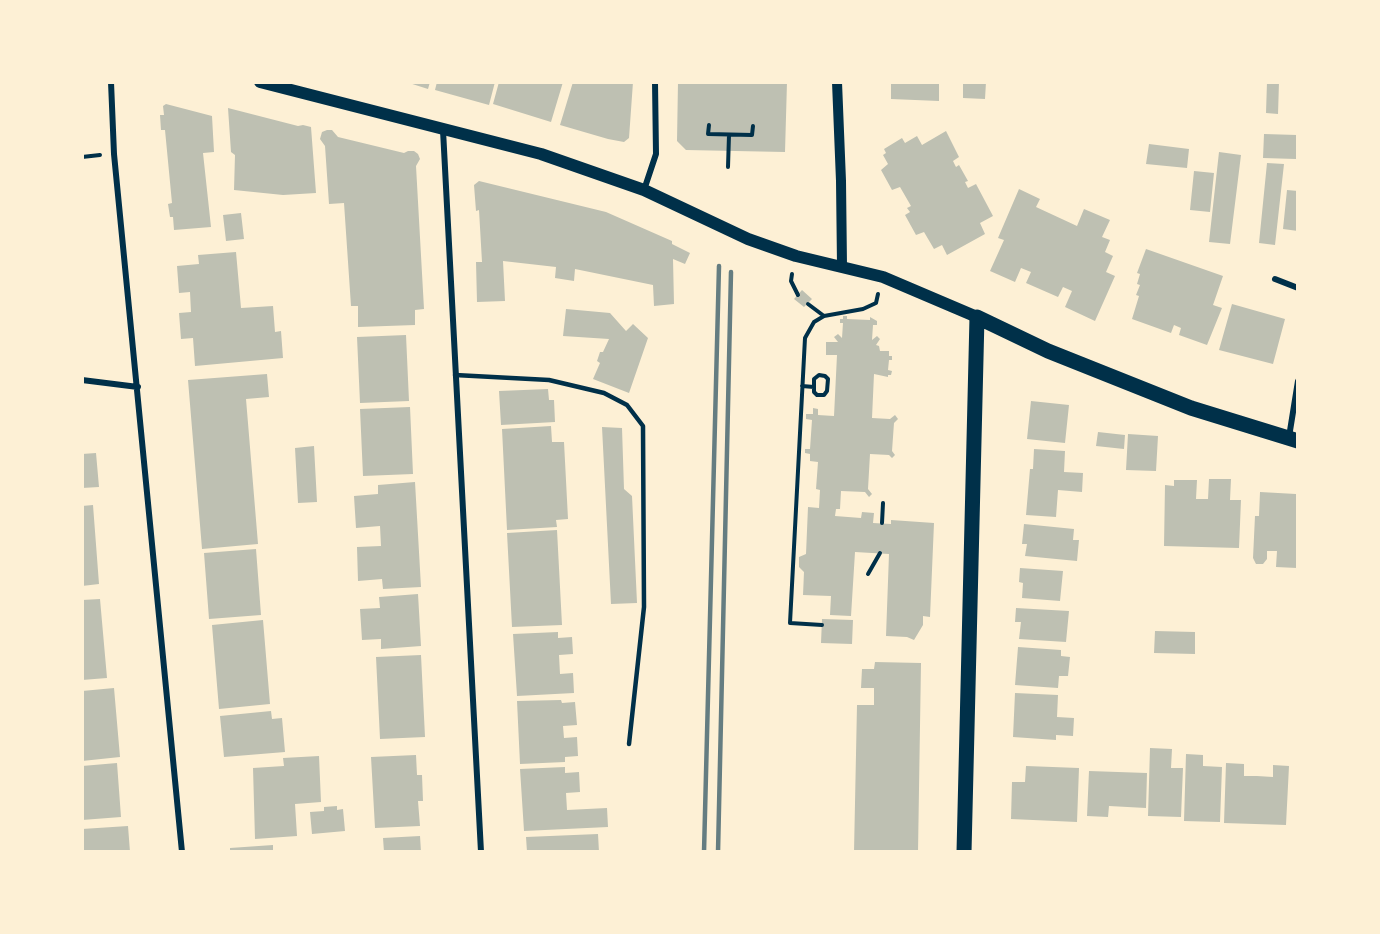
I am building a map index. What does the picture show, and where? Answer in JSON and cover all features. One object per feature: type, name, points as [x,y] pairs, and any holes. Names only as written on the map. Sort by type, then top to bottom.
[{"type":"main road","points":[[260,82],[541,154],[644,190],[748,239],[796,256],[883,277],[977,317],[1048,351],[1191,408],[1293,440]]},
{"type":"main road","points":[[964,852],[977,317]]},
{"type":"street","points":[[111,82],[114,154],[182,852]]},
{"type":"street","points":[[644,190],[656,154],[655,82]]},
{"type":"street","points":[[837,82],[842,181],[842,266]]},
{"type":"street","points":[[443,129],[480,852]]},
{"type":"street","points":[[1275,279],[1298,288]]},
{"type":"street","points":[[82,380],[138,387]]},
{"type":"street","points":[[1293,440],[1298,381]]},
{"type":"lane","points":[[455,375],[549,380],[604,393],[627,405],[643,426],[644,607],[629,744]]},
{"type":"path","points":[[709,125],[708,134],[729,135],[752,135],[753,126]]},
{"type":"path","points":[[728,167],[729,135]]},
{"type":"path","points":[[822,625],[790,623],[805,338],[814,322],[824,316],[863,309],[876,303],[883,277]]},
{"type":"path","points":[[808,304],[824,316]]},
{"type":"path","points":[[819,375],[828,379],[827,391],[824,395],[817,395],[814,387],[814,379],[819,375]]},
{"type":"path","points":[[802,386],[814,387]]},
{"type":"path","points":[[882,523],[883,503]]},
{"type":"path","points":[[868,574],[880,553]]},
{"type":"building","points":[[406,82],[430,82],[428,89]]},
{"type":"building","points":[[437,82],[495,82],[489,105],[435,90]]},
{"type":"building","points":[[499,82],[563,82],[551,122],[493,104]]},
{"type":"building","points":[[573,82],[633,82],[629,138],[624,142],[608,139],[560,125]]},
{"type":"building","points":[[678,82],[787,82],[785,152],[686,150],[677,141]]},
{"type":"building","points":[[891,82],[939,82],[939,101],[891,99]]},
{"type":"building","points":[[963,82],[986,82],[985,99],[963,98]]},
{"type":"building","points":[[1267,82],[1279,82],[1278,114],[1266,113]]},
{"type":"building","points":[[166,104],[212,116],[214,152],[203,153],[211,227],[174,230],[173,217],[170,217],[168,204],[172,203],[165,130],[161,130],[160,115],[164,115],[163,106]]},
{"type":"building","points":[[228,108],[298,126],[311,127],[316,193],[283,195],[234,190],[235,155],[231,152]]},
{"type":"building","points":[[332,130],[338,137],[404,153],[414,151],[418,154],[420,159],[416,166],[424,309],[415,310],[415,325],[358,327],[358,306],[351,306],[344,203],[329,204],[325,146],[320,139],[322,132]]},
{"type":"building","points":[[946,131],[959,157],[953,161],[956,167],[959,165],[968,181],[965,182],[968,188],[976,184],[993,216],[980,223],[985,234],[947,255],[942,245],[934,249],[924,232],[916,235],[905,215],[910,212],[907,208],[911,206],[900,187],[892,190],[881,170],[888,164],[883,155],[886,153],[884,149],[902,138],[905,143],[917,136],[922,145]]},
{"type":"building","points":[[1264,134],[1297,135],[1296,159],[1263,158]]},
{"type":"building","points":[[1149,144],[1189,149],[1187,168],[1146,164]]},
{"type":"building","points":[[1219,152],[1241,155],[1230,244],[1209,242]]},
{"type":"building","points":[[1267,163],[1284,164],[1275,245],[1259,243]]},
{"type":"building","points":[[1194,171],[1214,173],[1210,212],[1190,210]]},
{"type":"building","points":[[479,181],[606,212],[672,241],[672,244],[690,253],[685,264],[673,259],[674,304],[654,306],[653,285],[575,269],[574,281],[555,278],[556,267],[503,261],[505,301],[477,302],[476,262],[482,262],[479,210],[476,211],[474,185]]},
{"type":"building","points":[[1019,189],[1040,199],[1036,207],[1077,226],[1084,209],[1110,220],[1102,237],[1110,240],[1105,252],[1113,256],[1106,272],[1115,276],[1095,321],[1065,307],[1072,291],[1063,287],[1058,297],[1026,283],[1031,272],[1021,268],[1015,282],[990,271],[1004,240],[998,238]]},
{"type":"building","points":[[1287,190],[1298,191],[1298,231],[1283,229]]},
{"type":"building","points":[[241,213],[244,239],[226,241],[223,215]]},
{"type":"building","points":[[1146,249],[1223,276],[1213,305],[1222,308],[1207,345],[1179,335],[1181,328],[1174,325],[1171,333],[1132,319],[1139,296],[1136,295],[1140,285],[1137,284],[1140,274],[1137,273]]},
{"type":"building","points":[[236,252],[241,308],[273,306],[275,332],[281,331],[283,358],[195,366],[193,338],[181,339],[179,313],[191,312],[190,292],[179,293],[177,266],[199,264],[198,255]]},
{"type":"building","points":[[802,290],[812,299],[804,307],[794,299]]},
{"type":"building","points":[[1232,304],[1285,319],[1273,364],[1219,350]]},
{"type":"building","points":[[566,309],[610,313],[626,331],[633,324],[648,338],[629,393],[593,379],[600,363],[597,361],[600,352],[603,352],[609,339],[563,336]]},
{"type":"building","points":[[843,316],[847,316],[847,319],[870,320],[870,317],[877,321],[877,325],[873,325],[872,340],[877,336],[880,339],[876,345],[879,346],[880,351],[889,351],[892,360],[889,360],[888,370],[892,371],[888,377],[874,374],[872,418],[890,419],[895,415],[898,419],[894,423],[892,451],[895,455],[892,458],[889,455],[870,454],[868,489],[872,494],[869,497],[865,492],[841,491],[840,509],[836,509],[835,516],[861,518],[862,512],[874,513],[873,523],[891,524],[891,520],[934,523],[930,617],[923,616],[923,625],[914,640],[907,637],[886,636],[889,554],[855,552],[851,616],[830,615],[831,596],[803,595],[804,572],[799,567],[799,557],[806,554],[808,507],[819,508],[820,490],[816,489],[818,462],[810,461],[810,454],[805,453],[805,449],[810,449],[812,420],[806,419],[806,414],[813,414],[813,408],[818,409],[818,415],[834,416],[837,355],[826,355],[826,342],[838,342],[834,337],[838,334],[842,338],[843,323],[840,323],[840,319],[843,319]]},
{"type":"building","points":[[406,335],[409,401],[360,403],[357,337]]},
{"type":"building","points":[[267,374],[269,397],[246,399],[258,544],[202,549],[188,380]]},
{"type":"building","points":[[548,389],[549,400],[554,400],[555,422],[501,425],[499,391]]},
{"type":"building","points":[[1031,401],[1069,405],[1065,443],[1027,439]]},
{"type":"building","points":[[410,407],[413,474],[363,476],[360,409]]},
{"type":"building","points":[[551,426],[552,442],[564,442],[568,519],[556,520],[557,527],[507,530],[502,429]]},
{"type":"building","points":[[602,427],[622,428],[624,489],[632,496],[637,603],[611,604]]},
{"type":"building","points":[[1098,432],[1125,435],[1124,449],[1096,446]]},
{"type":"building","points":[[1128,434],[1158,436],[1156,471],[1126,470]]},
{"type":"building","points":[[314,446],[317,502],[298,503],[295,448]]},
{"type":"building","points":[[1034,449],[1065,451],[1064,472],[1083,473],[1082,492],[1058,490],[1056,517],[1026,515]]},
{"type":"building","points":[[96,453],[99,487],[82,488],[82,454]]},
{"type":"building","points":[[1209,479],[1231,479],[1230,500],[1241,500],[1239,548],[1164,546],[1165,485],[1174,486],[1174,480],[1197,480],[1196,499],[1208,499]]},
{"type":"building","points":[[415,482],[421,587],[383,589],[382,579],[358,581],[357,547],[381,546],[380,526],[356,528],[354,496],[378,494],[378,485]]},
{"type":"building","points":[[1260,492],[1296,494],[1297,568],[1276,567],[1277,551],[1267,551],[1267,559],[1263,564],[1256,564],[1253,558],[1255,516],[1259,516]]},
{"type":"building","points":[[93,505],[99,584],[82,586],[82,506]]},
{"type":"building","points":[[1024,524],[1074,529],[1073,540],[1079,540],[1077,561],[1025,556],[1027,544],[1022,544]]},
{"type":"building","points":[[557,530],[562,625],[512,627],[507,533]]},
{"type":"building","points":[[256,549],[261,615],[209,619],[204,553]]},
{"type":"building","points":[[1020,568],[1063,571],[1060,601],[1022,598],[1023,583],[1019,582]]},
{"type":"building","points":[[418,594],[421,646],[381,649],[381,639],[362,640],[360,609],[380,608],[379,597]]},
{"type":"building","points":[[100,599],[107,678],[82,680],[82,600]]},
{"type":"building","points":[[1016,608],[1069,611],[1066,642],[1019,639],[1021,622],[1015,622]]},
{"type":"building","points":[[822,619],[853,620],[852,644],[821,643]]},
{"type":"building","points":[[263,620],[270,704],[219,709],[212,625]]},
{"type":"building","points":[[1155,631],[1195,632],[1195,654],[1154,653]]},
{"type":"building","points":[[558,632],[558,638],[572,637],[573,654],[559,655],[560,674],[573,673],[574,693],[517,696],[513,634]]},
{"type":"building","points":[[1018,647],[1061,650],[1061,656],[1070,657],[1068,676],[1059,676],[1058,688],[1015,685]]},
{"type":"building","points":[[421,655],[425,737],[380,739],[376,657]]},
{"type":"building","points":[[875,662],[921,663],[918,852],[854,852],[857,705],[874,705],[874,688],[861,688],[862,669],[874,669]]},
{"type":"building","points":[[114,688],[120,757],[82,761],[82,691]]},
{"type":"building","points":[[1015,693],[1058,695],[1057,717],[1074,718],[1073,736],[1056,735],[1056,740],[1013,737]]},
{"type":"building","points":[[561,700],[562,703],[575,702],[577,725],[563,726],[564,738],[577,737],[578,756],[565,757],[565,762],[520,764],[517,701]]},
{"type":"building","points":[[271,711],[272,719],[282,718],[285,752],[224,757],[220,716]]},
{"type":"building","points":[[1150,748],[1172,749],[1171,768],[1183,768],[1181,817],[1148,816]]},
{"type":"building","points":[[1186,754],[1203,755],[1203,766],[1222,767],[1220,822],[1184,821]]},
{"type":"building","points":[[416,755],[417,775],[422,775],[423,801],[418,801],[420,826],[375,828],[371,757]]},
{"type":"building","points":[[319,756],[321,802],[295,804],[297,836],[255,839],[253,768],[284,766],[283,758]]},
{"type":"building","points":[[117,763],[121,817],[82,820],[82,766]]},
{"type":"building","points":[[1226,763],[1244,764],[1244,776],[1273,777],[1273,765],[1289,766],[1286,825],[1224,823]]},
{"type":"building","points":[[1026,766],[1079,768],[1077,822],[1011,819],[1012,782],[1025,782]]},
{"type":"building","points":[[565,767],[565,773],[579,772],[580,792],[566,793],[567,810],[607,808],[608,827],[524,831],[520,769]]},
{"type":"building","points":[[1089,771],[1147,773],[1146,808],[1109,806],[1108,817],[1087,816]]},
{"type":"building","points":[[337,806],[337,810],[343,809],[345,831],[312,834],[310,812],[324,811],[324,807]]},
{"type":"building","points":[[128,826],[130,852],[82,852],[82,829]]},
{"type":"building","points":[[598,834],[599,852],[527,852],[526,837]]},
{"type":"building","points":[[420,836],[421,852],[384,852],[383,838]]},
{"type":"building","points":[[273,845],[273,852],[230,852],[230,848]]},
{"type":"railway","points":[[704,852],[719,266]]},
{"type":"railway","points":[[718,852],[731,272]]}]
